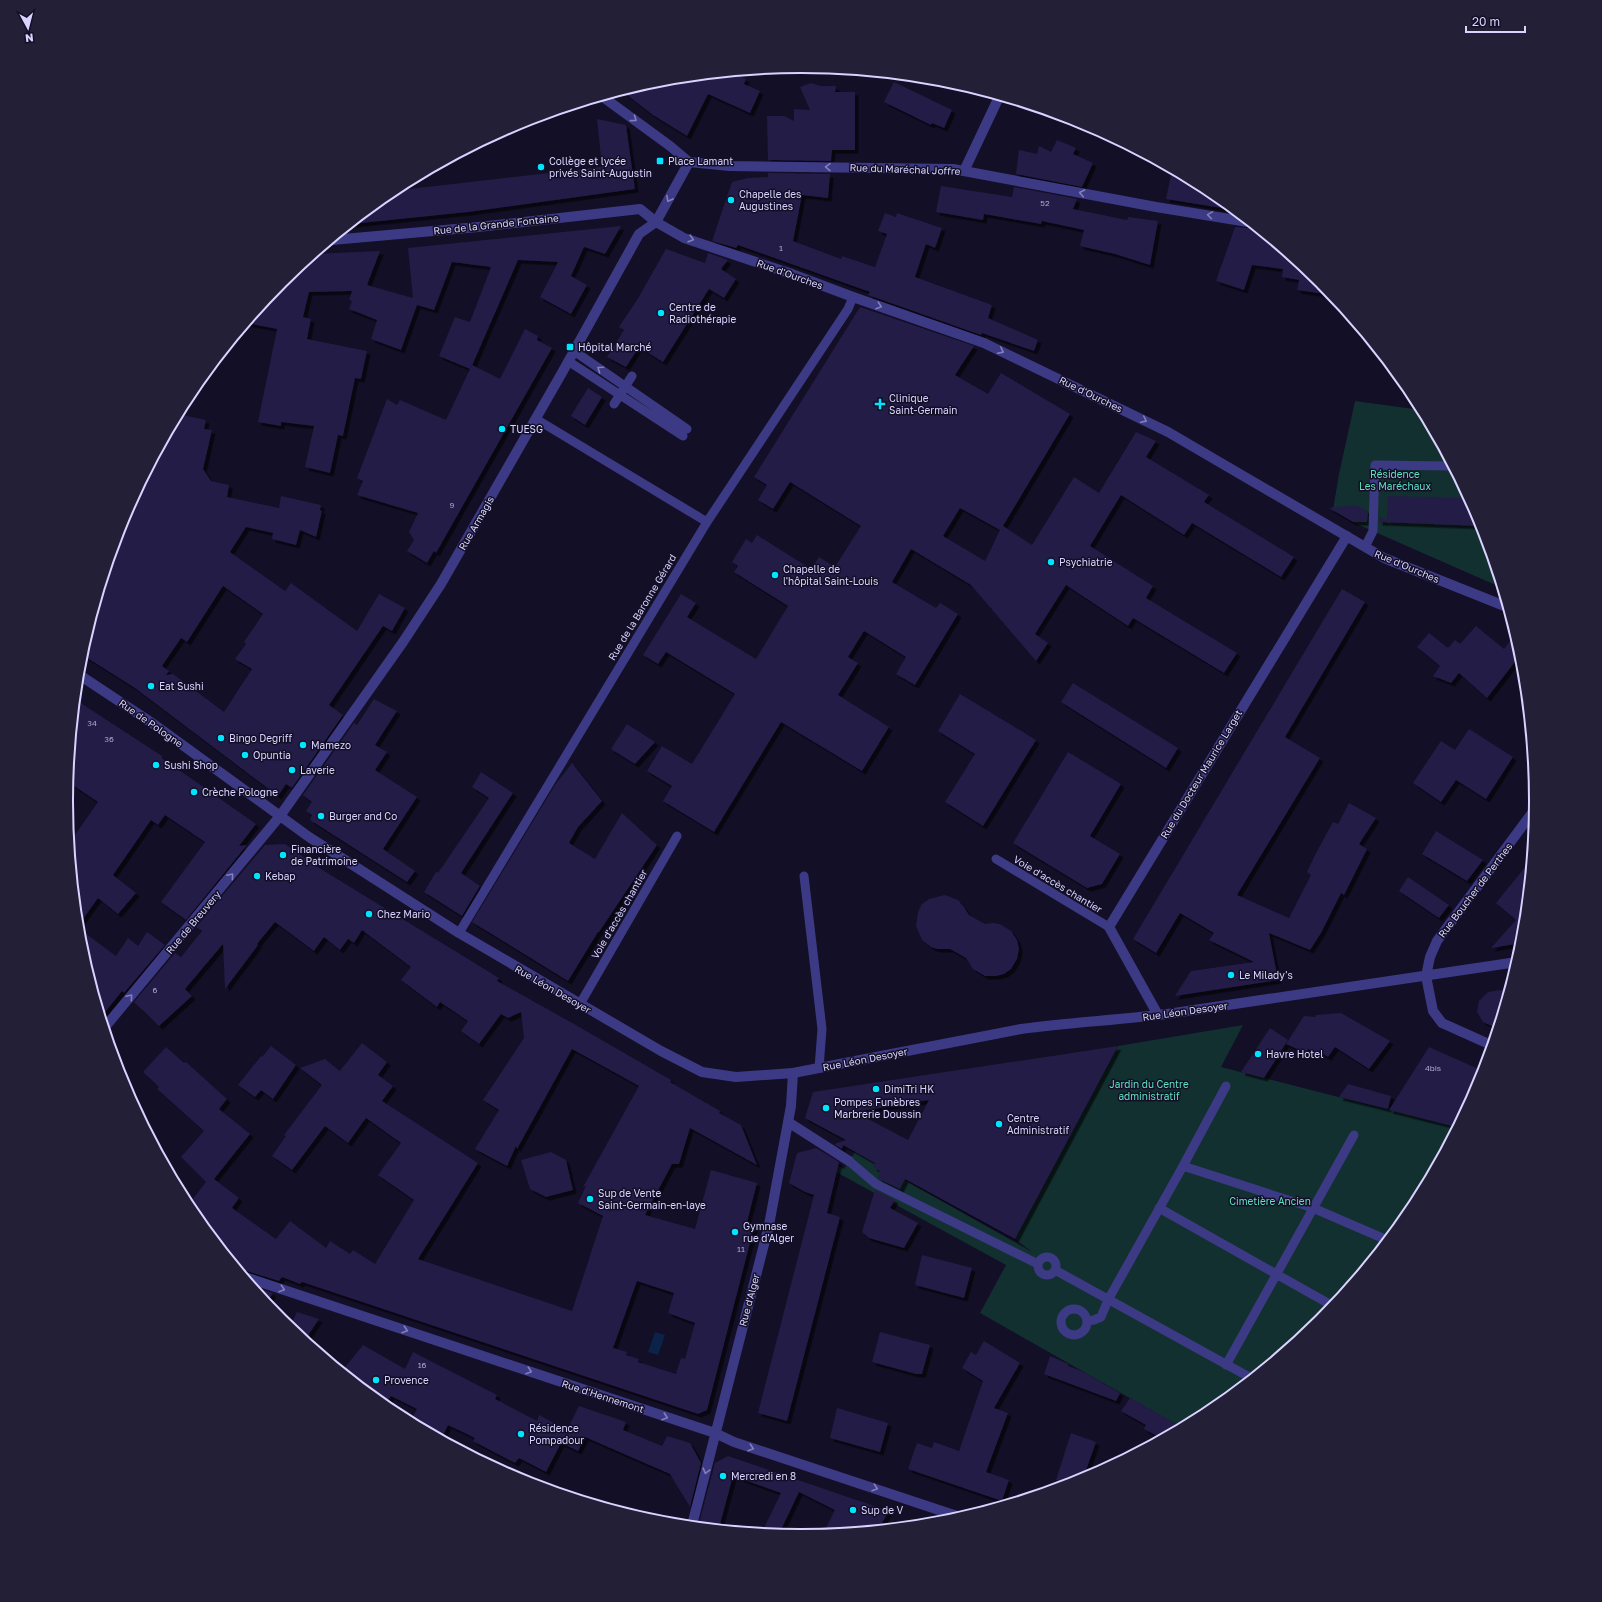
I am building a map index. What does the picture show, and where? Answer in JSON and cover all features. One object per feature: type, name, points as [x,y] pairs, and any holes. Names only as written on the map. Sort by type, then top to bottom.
[{"type":"street","points":[[607,100],[670,146],[689,162],[656,222]]},
{"type":"street","points":[[964,171],[997,101]]},
{"type":"street","name":"Rue du Maréchal Joffre","points":[[689,162],[730,166],[953,168],[1156,207],[1241,221]]},
{"type":"street","name":"Rue de la Grande Fontaine","points":[[338,239],[478,227],[640,209],[656,222]]},
{"type":"street","name":"Rue d'Ourches","points":[[656,222],[684,238],[781,270],[984,343],[1161,428],[1384,558],[1502,605]]},
{"type":"street","name":"Rue Armagis","points":[[280,816],[398,649],[441,584],[536,419],[639,234],[656,222]]},
{"type":"street","name":"Rue du Docteur Maurice Larget","points":[[1109,927],[1346,536]]},
{"type":"street","name":"Rue de Pologne","points":[[84,678],[155,726],[280,816]]},
{"type":"street","name":"Rue Léon Desoyer","points":[[280,816],[309,837],[459,933],[661,1052],[702,1072],[736,1077],[793,1073],[960,1042],[988,1034],[1022,1028],[1158,1015],[1510,963]]},
{"type":"street","name":"Rue de Breuvery","points":[[108,1023],[280,816]]},
{"type":"street","name":"Rue Boucher de Perthes","points":[[1426,976],[1430,957],[1437,941],[1528,818]]},
{"type":"street","points":[[1109,927],[1158,1015]]},
{"type":"street","points":[[1426,976],[1433,1011],[1442,1022],[1487,1044]]},
{"type":"street","name":"Rue d'Alger","points":[[693,1521],[769,1225],[793,1092],[793,1073]]},
{"type":"street","points":[[788,1122],[849,1161]]},
{"type":"street","name":"Rue d'Hennemont","points":[[253,1280],[715,1433],[734,1442],[949,1513]]},
{"type":"lane","name":"Rue de la Baronne Gérard","points":[[459,933],[707,522],[848,309],[853,297]]},
{"type":"lane","points":[[568,361],[619,395],[685,432],[574,351]]},
{"type":"lane","points":[[614,404],[632,376]]},
{"type":"lane","points":[[536,419],[707,522]]},
{"type":"lane","points":[[1365,547],[1373,531],[1375,465],[1447,466]]},
{"type":"lane","name":"Voie d'accès chantier","points":[[580,1004],[677,836]]},
{"type":"lane","name":"Voie d'accès chantier","points":[[996,859],[1109,927]]},
{"type":"lane","points":[[804,876],[822,1029],[819,1068]]},
{"type":"lane","points":[[1087,1320],[1094,1320],[1102,1317],[1108,1300],[1226,1086]]},
{"type":"lane","points":[[1226,1365],[1354,1134]]},
{"type":"lane","points":[[849,1161],[876,1184],[1038,1264]]},
{"type":"lane","points":[[1183,1166],[1313,1208],[1383,1238]]},
{"type":"lane","points":[[1159,1208],[1328,1303]]},
{"type":"lane","points":[[1045,1257],[1054,1261],[1056,1266],[1055,1270],[1051,1274],[1046,1275],[1041,1273],[1038,1269],[1038,1264],[1040,1260],[1045,1257]]},
{"type":"lane","points":[[1055,1270],[1247,1376]]},
{"type":"green space","name":"Résidence Les Maréchaux","points":[[1355,401],[1413,409],[1454,479],[1474,522],[1495,585],[1359,525],[1333,510],[1339,474]]},
{"type":"green space","name":"Cimetière Ancien","points":[[1243,1025],[1221,1067],[1452,1126],[1431,1165],[1379,1244],[1316,1316],[1244,1379],[1176,1424],[980,1313],[1006,1265],[836,1172],[838,1166],[844,1169],[855,1152],[1032,1252],[1015,1239],[1118,1046]]},
{"type":"water","points":[[655,1332],[665,1335],[658,1355],[648,1352]]},
{"type":"building","points":[[740,76],[746,79],[744,84],[760,91],[750,113],[708,94],[687,136],[653,115],[627,95],[659,87],[706,79]]},
{"type":"building","points":[[894,82],[952,110],[944,128],[932,123],[931,125],[884,102]]},
{"type":"building","points":[[811,83],[821,86],[836,86],[835,92],[855,92],[855,150],[832,150],[831,161],[768,160],[767,116],[784,116],[794,121],[794,109],[810,110],[800,87]]},
{"type":"building","points":[[597,119],[626,125],[635,189],[468,212],[358,223],[408,189],[602,167]]},
{"type":"building","points":[[1057,140],[1076,148],[1073,154],[1093,163],[1082,187],[1016,174],[1019,150],[1037,154],[1039,146],[1051,152]]},
{"type":"building","points":[[768,173],[830,174],[828,198],[802,195],[793,241],[841,259],[842,256],[875,267],[887,234],[878,231],[885,213],[896,217],[897,213],[942,228],[935,248],[926,244],[915,277],[992,305],[988,318],[1038,340],[1034,351],[982,333],[981,335],[868,295],[870,292],[738,245],[736,248],[712,241],[732,182],[748,178],[768,177]]},
{"type":"building","points":[[1171,175],[1223,208],[1166,199]]},
{"type":"building","points":[[941,186],[1012,197],[1014,187],[1077,199],[1073,209],[1127,220],[1128,217],[1158,221],[1150,265],[1115,254],[1080,246],[1084,230],[1042,221],[1041,224],[984,214],[983,220],[936,212]]},
{"type":"building","points":[[621,226],[605,254],[584,247],[571,276],[587,285],[571,314],[540,297],[558,262],[518,260],[472,365],[500,379],[525,329],[538,336],[537,340],[552,348],[436,553],[434,551],[427,563],[407,551],[414,540],[409,532],[418,513],[357,495],[363,481],[357,478],[387,399],[397,405],[400,400],[446,420],[470,369],[439,356],[455,317],[470,322],[491,267],[452,262],[434,310],[417,305],[401,350],[371,339],[377,320],[349,309],[352,301],[349,300],[352,291],[309,292],[303,317],[311,319],[307,339],[367,351],[361,379],[355,378],[343,436],[338,435],[330,473],[305,467],[314,426],[281,422],[281,426],[258,422],[277,329],[252,324],[286,286],[321,254],[380,251],[367,285],[413,298],[408,248]]},
{"type":"building","points":[[1235,227],[1249,227],[1281,254],[1323,294],[1297,290],[1299,280],[1282,277],[1283,269],[1252,265],[1244,290],[1216,281]]},
{"type":"building","name":"Centre de Radiothérapie","points":[[666,249],[705,263],[708,253],[728,260],[721,269],[736,279],[724,298],[709,289],[663,362],[639,347],[626,367],[607,357],[624,330],[619,327],[637,300]]},
{"type":"building","points":[[860,307],[974,346],[955,375],[988,394],[1001,373],[1070,414],[1003,526],[1032,545],[1074,477],[1099,493],[1136,432],[1156,441],[1146,457],[1209,495],[1204,502],[1294,557],[1281,577],[1192,523],[1184,535],[1121,495],[1090,546],[1153,586],[1146,598],[1237,653],[1224,673],[1133,618],[1128,626],[1066,585],[1035,634],[1048,643],[1036,661],[971,585],[911,549],[892,582],[936,608],[940,603],[958,614],[915,685],[896,674],[906,657],[864,631],[848,657],[858,663],[838,695],[889,727],[862,771],[781,722],[714,832],[663,801],[672,786],[647,771],[662,746],[692,764],[735,694],[666,652],[658,664],[643,655],[681,594],[696,603],[687,617],[756,659],[788,606],[734,572],[738,566],[732,562],[746,539],[752,543],[757,535],[811,569],[819,557],[835,567],[861,526],[790,482],[773,509],[758,500],[767,485],[754,477]],"holes":[[[960,508],[1000,530],[985,561],[943,536]]]},
{"type":"building","points":[[588,388],[602,397],[585,425],[571,416]]},
{"type":"building","points":[[185,415],[206,420],[204,429],[212,430],[203,469],[211,481],[229,485],[227,497],[279,508],[281,496],[321,505],[320,510],[322,511],[316,537],[300,530],[296,545],[272,539],[273,533],[246,527],[230,552],[285,591],[291,583],[357,631],[379,594],[405,608],[392,631],[383,626],[329,705],[343,715],[292,788],[286,784],[278,796],[135,688],[87,658],[98,613],[128,522],[148,479]],"holes":[[[223,586],[263,614],[244,642],[246,644],[235,659],[252,669],[224,712],[173,674],[166,675],[169,671],[162,666],[181,638],[187,642]]]},
{"type":"building","points":[[1388,496],[1463,498],[1475,526],[1379,522],[1379,516],[1387,520]]},
{"type":"building","points":[[1355,505],[1368,511],[1367,522],[1353,522],[1329,508]]},
{"type":"building","points":[[1342,589],[1365,602],[1285,737],[1320,758],[1237,895],[1289,918],[1311,875],[1307,872],[1316,853],[1333,822],[1338,824],[1349,803],[1376,818],[1359,844],[1367,849],[1344,895],[1341,893],[1321,933],[1310,950],[1269,933],[1278,980],[1175,996],[1191,971],[1254,962],[1209,940],[1214,933],[1180,913],[1156,953],[1133,939]]},
{"type":"building","points":[[1476,626],[1504,649],[1511,641],[1515,661],[1487,698],[1459,673],[1451,683],[1433,676],[1440,666],[1417,647],[1429,633],[1448,648],[1455,640],[1460,644]]},
{"type":"building","points":[[1073,683],[1178,748],[1166,768],[1061,702]]},
{"type":"building","points":[[960,694],[1036,740],[983,826],[945,802],[975,754],[938,731]]},
{"type":"building","points":[[374,699],[397,711],[375,745],[387,752],[375,770],[417,797],[383,849],[415,871],[407,882],[310,820],[312,815],[306,811],[312,802],[303,795],[354,723],[357,725]]},
{"type":"building","points":[[80,702],[162,756],[162,758],[256,824],[239,846],[247,845],[186,920],[161,902],[205,842],[165,815],[158,825],[151,820],[113,875],[136,893],[118,914],[98,898],[83,919],[79,896],[74,836],[98,802],[74,786]]},
{"type":"building","points":[[627,724],[655,742],[635,764],[611,749]]},
{"type":"building","points":[[1469,729],[1513,757],[1486,799],[1456,780],[1441,802],[1413,783],[1441,741],[1455,750]]},
{"type":"building","points":[[1068,752],[1121,784],[1090,836],[1120,854],[1102,884],[1087,888],[1013,843]]},
{"type":"building","points":[[572,763],[602,801],[578,827],[569,843],[595,859],[622,813],[657,845],[598,932],[568,981],[472,922],[555,785]]},
{"type":"building","points":[[481,772],[513,793],[461,873],[480,886],[462,916],[424,892],[436,872],[438,873],[489,798],[472,787]]},
{"type":"building","points":[[1436,831],[1483,860],[1467,881],[1422,854]]},
{"type":"building","points":[[285,844],[316,866],[499,978],[497,981],[671,1080],[670,1082],[741,1125],[757,1165],[690,1128],[679,1164],[672,1164],[645,1215],[695,1229],[711,1170],[757,1183],[746,1226],[754,1227],[707,1410],[698,1414],[302,1282],[300,1284],[282,1277],[279,1281],[246,1271],[223,1244],[192,1199],[206,1182],[181,1157],[204,1131],[157,1089],[159,1087],[143,1072],[166,1047],[184,1063],[186,1062],[227,1099],[219,1109],[250,1134],[214,1179],[239,1198],[232,1208],[276,1239],[290,1221],[326,1248],[330,1241],[350,1254],[353,1250],[375,1264],[414,1200],[378,1175],[401,1143],[366,1118],[348,1143],[325,1126],[292,1170],[272,1156],[286,1136],[284,1135],[322,1085],[300,1068],[325,1059],[340,1071],[362,1043],[387,1062],[378,1075],[393,1086],[382,1101],[478,1163],[418,1259],[572,1311],[603,1216],[578,1203],[586,1186],[583,1187],[639,1086],[572,1049],[517,1149],[516,1146],[507,1166],[475,1149],[499,1110],[483,1100],[524,1038],[521,1012],[508,1018],[501,1014],[479,1044],[461,1031],[468,1021],[440,1002],[437,1007],[401,980],[411,967],[362,930],[354,943],[348,939],[340,950],[324,937],[314,951],[275,922],[257,944],[258,945],[225,989],[223,944],[185,989],[192,996],[159,1026],[134,1002],[175,953],[181,957],[202,931],[196,927],[265,845]],"holes":[[[637,1281],[674,1293],[668,1313],[695,1323],[685,1359],[681,1358],[676,1374],[638,1362],[639,1359],[626,1355],[627,1352],[613,1348]]]},
{"type":"building","points":[[1526,867],[1523,896],[1515,944],[1491,948],[1516,920],[1496,903]]},
{"type":"building","points":[[1408,877],[1449,905],[1439,918],[1399,891]]},
{"type":"building","points":[[945,895],[958,900],[969,915],[985,924],[1000,924],[1011,931],[1017,940],[1019,949],[1017,959],[1011,969],[1004,974],[985,976],[973,969],[966,958],[950,949],[937,949],[931,947],[922,940],[916,926],[918,912],[922,904],[929,899]]},
{"type":"building","points":[[147,932],[165,945],[124,993],[122,991],[105,1012],[98,989],[85,933],[116,956],[128,938],[138,946]]},
{"type":"building","points":[[1504,990],[1493,1026],[1483,1022],[1477,1012],[1479,1001],[1488,992]]},
{"type":"building","points":[[1341,1013],[1390,1041],[1369,1069],[1335,1047],[1328,1057],[1318,1051],[1317,1053],[1308,1049],[1306,1053],[1286,1044],[1304,1016],[1315,1017],[1316,1015]]},
{"type":"building","name":"Havre Hotel","points":[[1270,1028],[1288,1040],[1264,1078],[1241,1072]]},
{"type":"building","points":[[271,1046],[296,1065],[273,1099],[261,1090],[255,1097],[238,1085]]},
{"type":"building","name":"Centre Administratif","points":[[1118,1046],[1015,1239],[905,1179],[900,1189],[879,1179],[880,1171],[873,1167],[875,1163],[843,1145],[842,1149],[834,1144],[846,1140],[805,1118],[813,1092]],"holes":[[[929,1100],[908,1140],[855,1112]]]},
{"type":"building","points":[[1429,1047],[1478,1069],[1452,1126],[1389,1110]]},
{"type":"building","points":[[1348,1084],[1391,1096],[1388,1109],[1339,1097]]},
{"type":"building","points":[[816,1148],[839,1162],[827,1213],[840,1217],[787,1421],[758,1413],[814,1195],[789,1183],[797,1153]]},
{"type":"building","points":[[551,1152],[566,1160],[573,1190],[546,1197],[530,1189],[521,1160]]},
{"type":"building","points":[[875,1190],[895,1200],[890,1208],[918,1223],[904,1248],[869,1238],[862,1232]]},
{"type":"building","points":[[922,1255],[972,1268],[964,1298],[915,1285]]},
{"type":"building","points":[[262,1290],[273,1293],[270,1298]]},
{"type":"building","points":[[297,1312],[319,1319],[308,1336],[292,1322]]},
{"type":"building","points":[[880,1332],[930,1345],[922,1374],[916,1374],[872,1362]]},
{"type":"building","points":[[984,1341],[1020,1363],[994,1408],[1008,1413],[986,1472],[1009,1480],[1002,1500],[1001,1500],[908,1469],[917,1443],[932,1448],[934,1442],[959,1451],[983,1381],[962,1368],[971,1352],[976,1355]]},
{"type":"building","points":[[363,1345],[405,1369],[413,1352],[497,1395],[495,1399],[537,1421],[539,1415],[567,1430],[579,1406],[626,1422],[623,1430],[662,1446],[667,1436],[690,1443],[701,1463],[690,1507],[670,1474],[585,1437],[578,1451],[561,1443],[546,1472],[519,1458],[515,1463],[473,1441],[475,1438],[448,1425],[444,1435],[413,1416],[417,1409],[391,1396],[388,1400],[345,1368]]},
{"type":"building","points":[[1050,1356],[1068,1364],[1068,1366],[1082,1371],[1120,1393],[1116,1401],[1044,1374]]},
{"type":"building","points":[[1130,1398],[1176,1424],[1157,1436],[1144,1429],[1146,1425],[1121,1411]]},
{"type":"building","points":[[837,1408],[888,1423],[880,1452],[830,1438]]},
{"type":"building","points":[[1071,1433],[1096,1442],[1086,1471],[1060,1481],[1056,1480]]},
{"type":"building","points":[[728,1456],[889,1511],[881,1524],[826,1528],[835,1510],[799,1492],[782,1528],[764,1527],[781,1493],[733,1476],[720,1524],[699,1522],[715,1463]]},
{"type":"place","name":"Place Lamant","points":[[660,161]]},
{"type":"place","name":"Collège et lycée privés Saint-Augustin","points":[[541,167]]},
{"type":"place","name":"Chapelle des Augustines","points":[[731,200]]},
{"type":"place","name":"Centre de Radiothérapie","points":[[661,313]]},
{"type":"place","name":"Hôpital Marché","points":[[570,347]]},
{"type":"place","name":"Clinique Saint-Germain","points":[[880,404]]},
{"type":"place","name":"TUESG","points":[[502,429]]},
{"type":"place","name":"Psychiatrie","points":[[1051,562]]},
{"type":"place","name":"Chapelle de l'hôpital Saint-Louis","points":[[775,575]]},
{"type":"place","name":"Eat Sushi","points":[[151,686]]},
{"type":"place","name":"Bingo Degriff","points":[[221,738]]},
{"type":"place","name":"Mamezo","points":[[303,745]]},
{"type":"place","name":"Opuntia","points":[[245,755]]},
{"type":"place","name":"Sushi Shop","points":[[156,765]]},
{"type":"place","name":"Laverie","points":[[292,770]]},
{"type":"place","name":"Crèche Pologne","points":[[194,792]]},
{"type":"place","name":"Burger and Co","points":[[321,816]]},
{"type":"place","name":"Financière de Patrimoine","points":[[283,855]]},
{"type":"place","name":"Kebap","points":[[257,876]]},
{"type":"place","name":"Chez Mario","points":[[369,914]]},
{"type":"place","name":"Le Milady's","points":[[1231,975]]},
{"type":"place","name":"Havre Hotel","points":[[1258,1054]]},
{"type":"place","name":"DimiTri HK","points":[[876,1089]]},
{"type":"place","name":"Pompes Funèbres Marbrerie Doussin","points":[[826,1108]]},
{"type":"place","name":"Centre Administratif","points":[[999,1124]]},
{"type":"place","name":"Sup de Vente Saint-Germain-en-laye","points":[[590,1199]]},
{"type":"place","name":"Gymnase rue d'Alger","points":[[735,1232]]},
{"type":"place","name":"Provence","points":[[376,1380]]},
{"type":"place","name":"Résidence Pompadour","points":[[521,1434]]},
{"type":"place","name":"Mercredi en 8","points":[[723,1476]]},
{"type":"place","name":"Sup de V","points":[[853,1510]]},
{"type":"park label","name":"Jardin du Centre administratif","points":[[1149,1090]]}]
